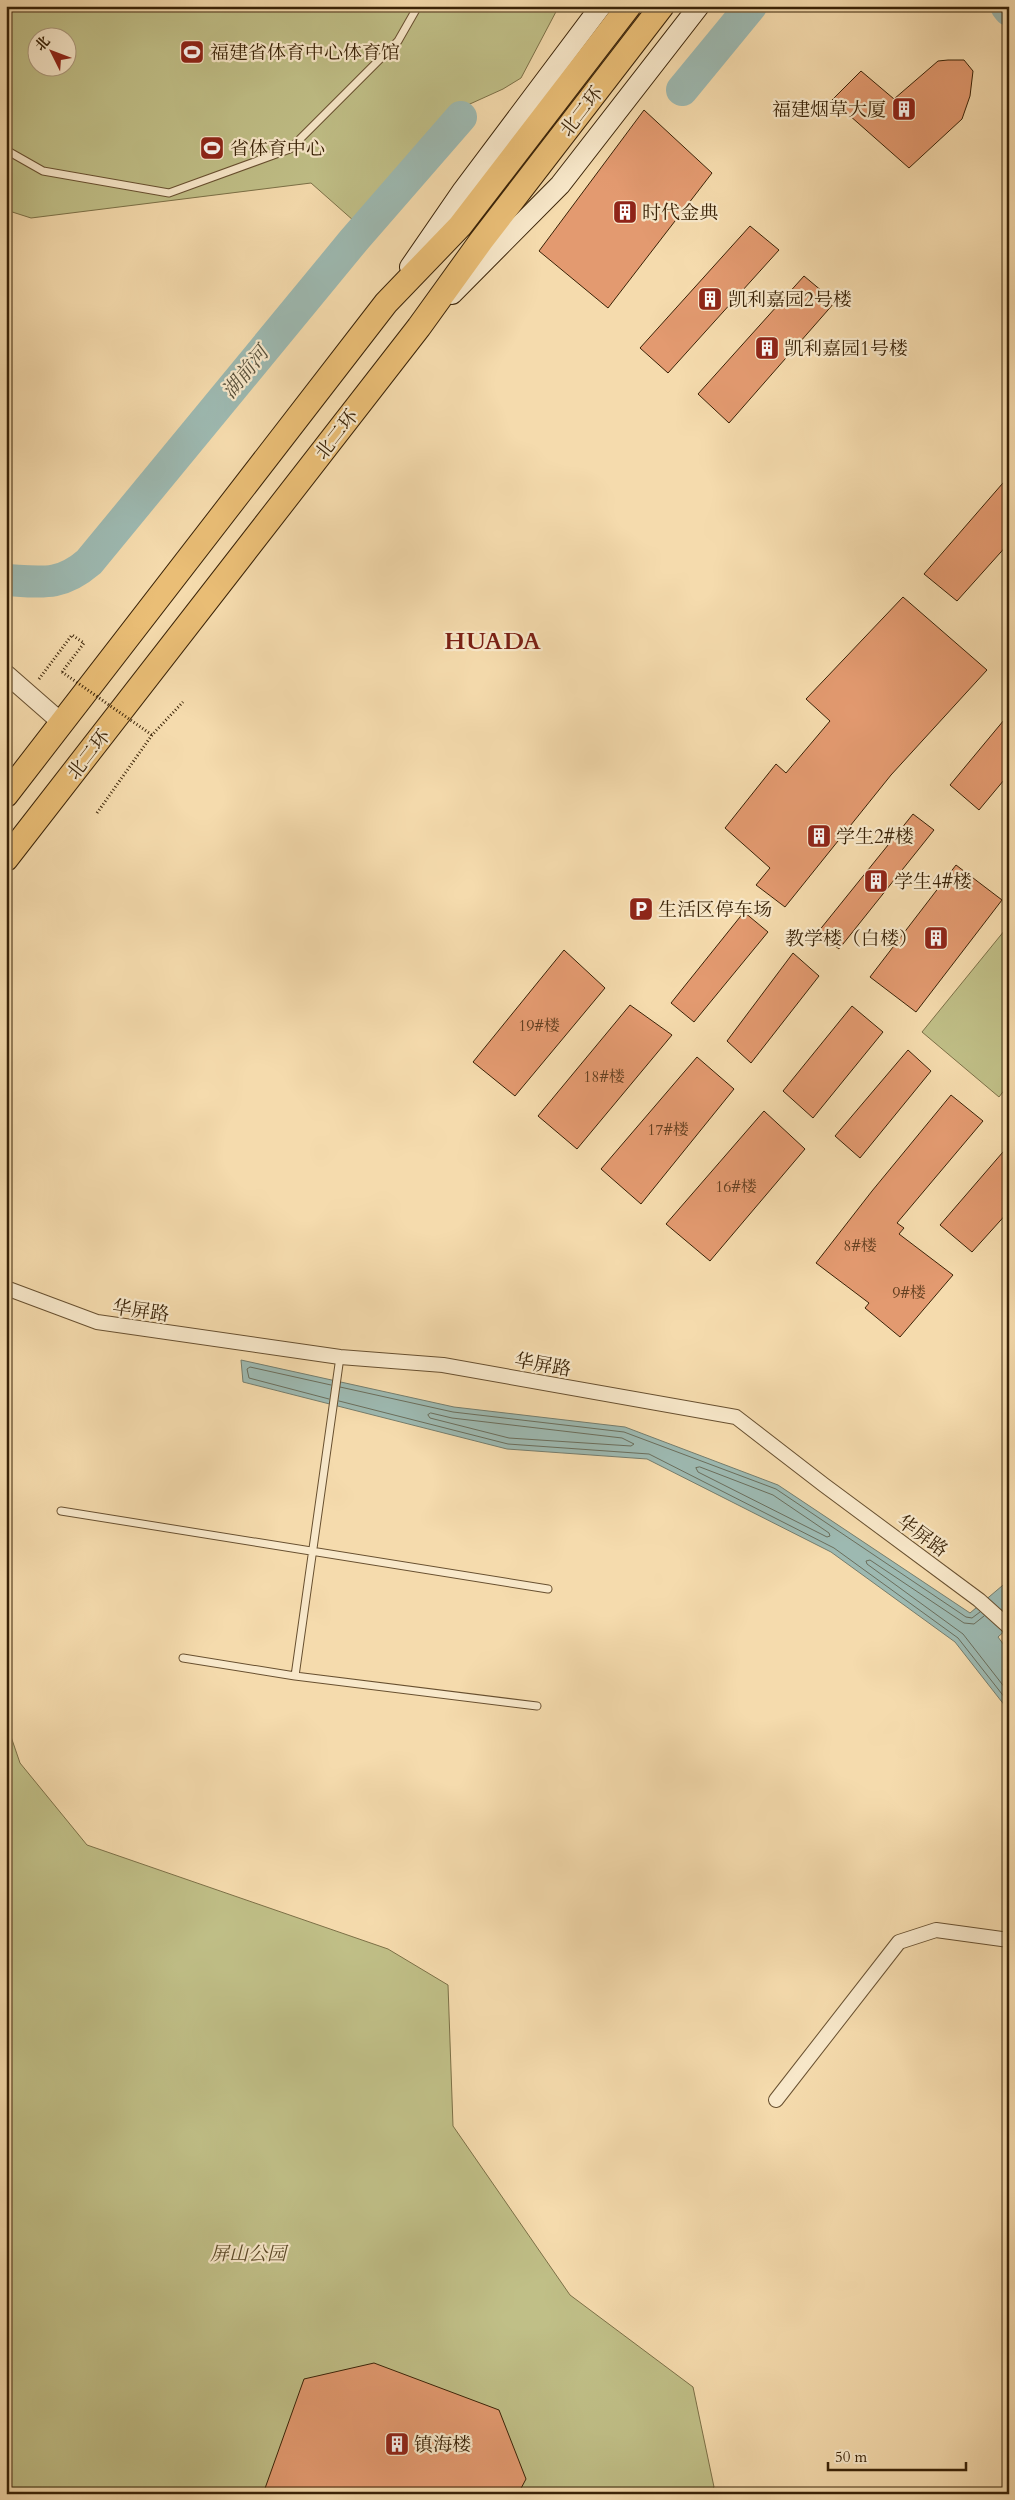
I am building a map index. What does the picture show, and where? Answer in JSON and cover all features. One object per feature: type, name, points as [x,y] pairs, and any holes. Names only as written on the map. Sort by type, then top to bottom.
[{"type":"highway","name":"北二环","points":[[6,795],[386,303],[460,226],[629,6]]},
{"type":"highway","name":"北二环","points":[[6,859],[419,327],[481,241],[662,6]]},
{"type":"main road","points":[[419,327],[560,185],[699,6]]},
{"type":"main road","points":[[386,303],[463,190],[595,10]]},
{"type":"street","points":[[6,674],[62,723]]},
{"type":"street","name":"华屏路","points":[[6,1288],[97,1322],[340,1358],[443,1366],[736,1417],[979,1600],[1009,1627]]},
{"type":"street","points":[[776,2100],[899,1942],[936,1930],[1009,1940]]},
{"type":"lane","points":[[6,150],[43,171],[169,193],[290,150],[398,41],[418,6]]},
{"type":"lane","points":[[296,1676],[340,1358]]},
{"type":"lane","points":[[61,1511],[548,1589]]},
{"type":"lane","points":[[183,1658],[296,1676],[537,1706]]},
{"type":"path","points":[[39,679],[72,635],[84,643],[62,672],[152,735]]},
{"type":"path","points":[[97,813],[152,735],[183,702]]},
{"type":"green space","name":"省体育中心","points":[[6,6],[559,6],[521,78],[503,89],[450,113],[354,221],[311,183],[31,218],[6,210]]},
{"type":"green space","points":[[1009,925],[1009,1084],[999,1097],[922,1032]]},
{"type":"green space","name":"屏山公园","points":[[6,1722],[20,1763],[87,1845],[388,1949],[448,1985],[453,2126],[570,2295],[693,2387],[714,2487],[710,2494],[6,2494]]},
{"type":"water","points":[[241,1360],[454,1407],[625,1427],[778,1485],[970,1613],[1009,1580],[1009,1627],[998,1637],[1009,1652],[1009,1711],[955,1642],[831,1552],[647,1459],[507,1449],[243,1382]]},
{"type":"building","name":"福建烟草大厦","points":[[964,60],[973,71],[970,96],[962,119],[909,168],[832,100],[861,71],[894,99],[938,61]]},
{"type":"building","name":"时代金典","points":[[644,110],[712,173],[608,308],[539,251]]},
{"type":"building","name":"凯利嘉园2号楼","points":[[750,226],[779,250],[668,373],[640,348]]},
{"type":"building","name":"凯利嘉园1号楼","points":[[804,276],[835,302],[729,423],[698,394]]},
{"type":"building","points":[[1009,476],[1009,543],[957,601],[924,574]]},
{"type":"building","points":[[903,597],[987,670],[891,775],[785,907],[756,885],[770,868],[725,828],[776,764],[786,773],[830,721],[806,699]]},
{"type":"building","points":[[1009,714],[1009,774],[979,810],[950,785]]},
{"type":"building","name":"学生4#楼","points":[[913,814],[934,830],[839,949],[818,932]]},
{"type":"building","name":"教学楼（白楼）","points":[[956,865],[1002,900],[916,1012],[870,977]]},
{"type":"building","points":[[744,912],[768,932],[694,1022],[671,1003]]},
{"type":"building","points":[[564,950],[605,988],[515,1096],[473,1062]]},
{"type":"building","points":[[793,953],[819,976],[751,1063],[727,1041]]},
{"type":"building","points":[[630,1005],[672,1035],[577,1149],[538,1116]]},
{"type":"building","points":[[852,1006],[883,1032],[813,1118],[783,1091]]},
{"type":"building","points":[[908,1050],[931,1071],[860,1158],[835,1136]]},
{"type":"building","points":[[697,1057],[734,1089],[641,1204],[601,1169]]},
{"type":"building","points":[[951,1095],[983,1121],[897,1223],[904,1228],[899,1234],[953,1275],[900,1337],[865,1308],[869,1303],[816,1263]]},
{"type":"building","points":[[764,1111],[805,1149],[710,1261],[666,1224]]},
{"type":"building","points":[[1009,1145],[1009,1211],[972,1252],[940,1225]]},
{"type":"building","name":"镇海楼","points":[[374,2363],[499,2410],[526,2479],[518,2494],[263,2494],[304,2379]]},
{"type":"waterway","name":"湖前河","points":[[682,90],[751,6]]},
{"type":"waterway","points":[[1006,6],[1009,10]]},
{"type":"waterway","name":"湖前河","points":[[6,580],[50,581],[69,576],[89,562],[354,240],[461,117]]},
{"type":"place","name":"福建省体育中心体育馆","points":[[192,52]]},
{"type":"place","name":"福建烟草大厦","points":[[904,109]]},
{"type":"place","name":"省体育中心","points":[[212,148]]},
{"type":"place","name":"时代金典","points":[[625,212]]},
{"type":"place","name":"凯利嘉园2号楼","points":[[710,299]]},
{"type":"place","name":"凯利嘉园1号楼","points":[[767,348]]},
{"type":"place","name":"学生2#楼","points":[[819,836]]},
{"type":"place","name":"学生4#楼","points":[[876,881]]},
{"type":"place","name":"生活区停车场","points":[[641,909]]},
{"type":"place","name":"教学楼（白楼）","points":[[936,938]]},
{"type":"place","name":"镇海楼","points":[[397,2444]]},
{"type":"district","name":"HUADA","points":[[493,641]]}]
